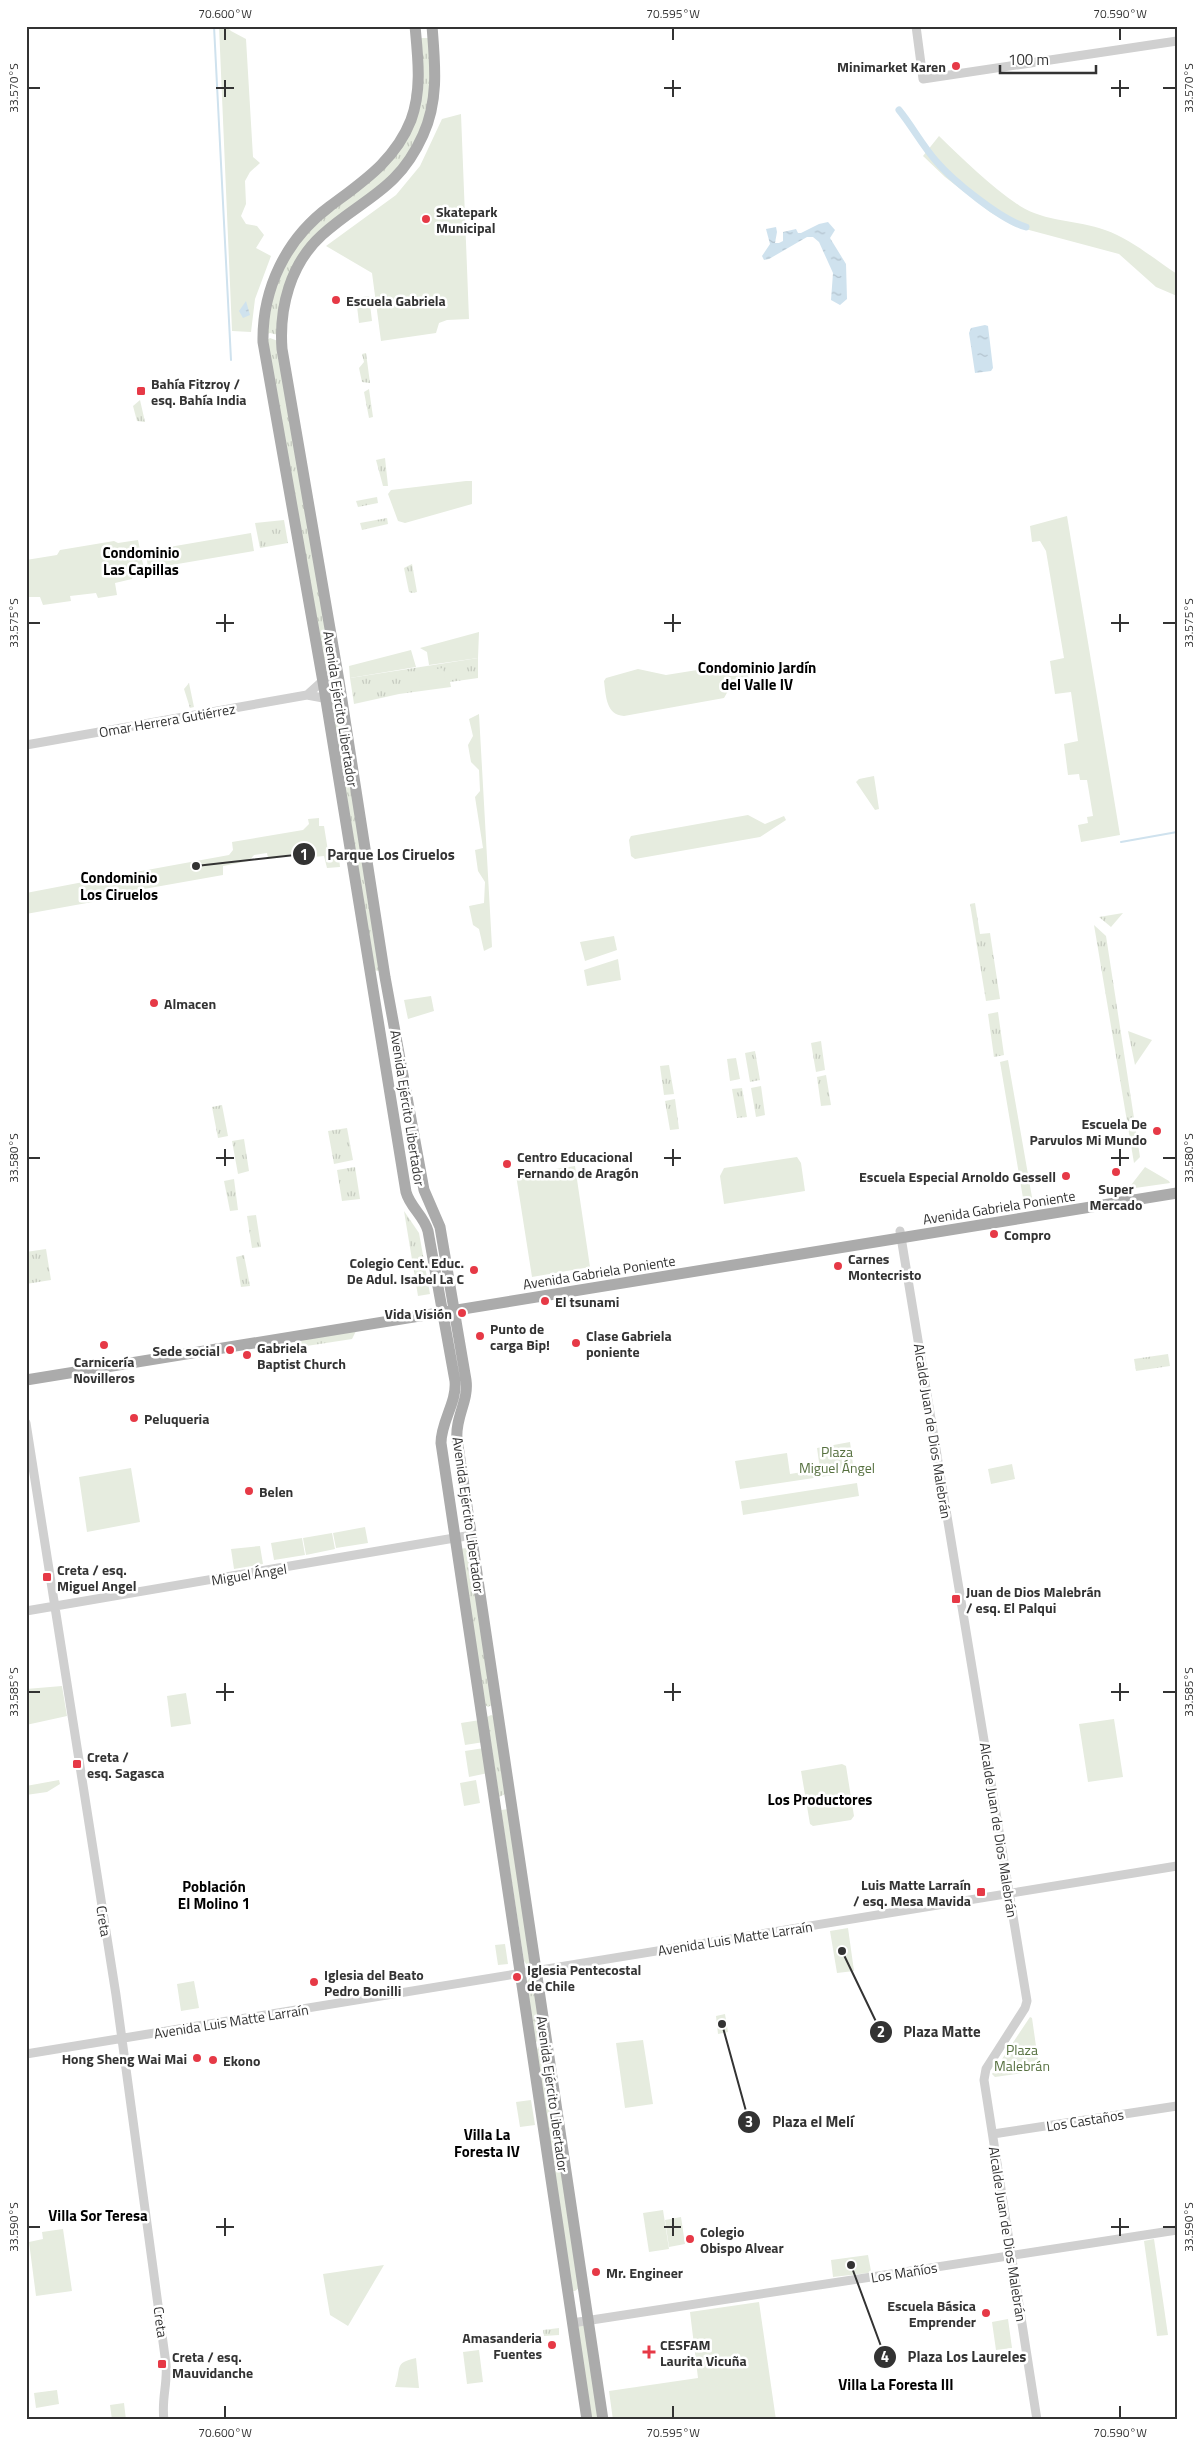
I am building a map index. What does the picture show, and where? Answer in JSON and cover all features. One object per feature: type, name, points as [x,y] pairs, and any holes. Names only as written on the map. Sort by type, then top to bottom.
[{"type":"main road","points":[[416,31],[425,38],[433,30]]},
{"type":"main road","name":"Avenida Ejército Libertador","points":[[433,30],[436,79],[434,97],[428,123],[419,144],[406,165],[388,185],[322,234],[304,257],[286,295],[281,341],[286,381],[341,693],[395,1029],[424,1190],[440,1227],[455,1386],[454,1398],[442,1432],[448,1486],[587,2420]]},
{"type":"main road","name":"Avenida Ejército Libertador","points":[[416,31],[418,90],[414,111],[406,130],[391,155],[376,172],[321,214],[293,244],[281,263],[269,294],[264,313],[263,342],[391,1092],[406,1192],[411,1204],[427,1226],[467,1385],[465,1401],[457,1426],[464,1484],[603,2420]]},
{"type":"main road","points":[[263,342],[272,337],[281,341]]},
{"type":"main road","points":[[377,1016],[384,1026],[395,1029]]},
{"type":"main road","points":[[391,1092],[399,1088],[407,1091]]},
{"type":"main road","name":"Avenida Gabriela Poniente","points":[[26,1380],[1177,1186]]},
{"type":"main road","name":"Avenida Gabriela Poniente","points":[[901,1234],[1177,1193]]},
{"type":"main road","name":"Avenida Gabriela Poniente","points":[[26,1373],[448,1308]]},
{"type":"main road","points":[[448,1486],[456,1490],[464,1484]]},
{"type":"street","points":[[916,26],[923,80],[1177,41]]},
{"type":"street","points":[[307,695],[330,676],[339,681]]},
{"type":"street","name":"Omar Herrera Gutiérrez","points":[[26,745],[307,695],[334,700],[341,693]]},
{"type":"street","name":"Alcalde Juan de Dios Malebrán","points":[[901,1234],[1027,2003],[985,2074],[1036,2420]]},
{"type":"street","name":"Creta","points":[[26,1423],[122,2039],[166,2364],[167,2375],[162,2401],[164,2420]]},
{"type":"street","name":"Miguel Ángel","points":[[26,1611],[472,1536]]},
{"type":"street","name":"Avenida Luis Matte Larraín","points":[[26,2054],[1177,1866]]},
{"type":"street","name":"Los Castaños","points":[[993,2134],[1177,2106]]},
{"type":"street","name":"Los Mañíos","points":[[572,2323],[1177,2230]]},
{"type":"green space","points":[[219,26],[226,26],[246,39],[253,157],[260,163],[250,172],[245,181],[246,204],[241,216],[246,224],[257,226],[264,235],[256,248],[271,256],[255,299],[251,332],[232,331]]},
{"type":"green space","points":[[419,38],[430,38],[432,59],[427,117],[400,168],[309,243],[278,335],[270,333],[265,335],[269,304],[294,246],[406,139]]},
{"type":"green space","points":[[461,114],[469,319],[447,320],[439,323],[436,333],[381,341],[372,273],[326,246],[396,195],[420,166],[442,119]]},
{"type":"green space","points":[[939,136],[988,182],[1020,206],[1040,215],[1105,230],[1142,250],[1177,274],[1177,296],[1156,287],[1119,254],[1014,226],[990,212],[945,177],[923,156]]},
{"type":"green space","points":[[369,296],[372,321],[359,323],[356,298]]},
{"type":"green space","points":[[270,338],[278,341],[334,674],[325,677],[266,341]]},
{"type":"green space","points":[[366,353],[370,383],[362,382],[359,368],[364,362],[362,354]]},
{"type":"green space","points":[[369,389],[373,417],[369,418],[364,392]]},
{"type":"green space","points":[[140,400],[145,422],[137,421],[133,406]]},
{"type":"green space","points":[[385,458],[388,486],[383,486],[376,460]]},
{"type":"green space","points":[[472,481],[472,504],[405,523],[398,521],[388,494],[391,490]]},
{"type":"green space","points":[[377,497],[378,503],[358,507],[356,501]]},
{"type":"green space","points":[[1067,516],[1120,835],[1081,842],[1078,825],[1088,823],[1087,817],[1093,816],[1087,780],[1080,780],[1079,774],[1068,775],[1064,744],[1078,741],[1071,692],[1055,694],[1050,661],[1064,658],[1046,551],[1040,541],[1032,542],[1030,526]]},
{"type":"green space","points":[[387,518],[388,524],[362,530],[360,523]]},
{"type":"green space","points":[[284,520],[288,543],[260,548],[255,523]]},
{"type":"green space","points":[[251,533],[254,551],[148,569],[146,551]]},
{"type":"green space","points":[[138,540],[145,574],[133,575],[132,579],[115,583],[117,595],[98,598],[96,593],[70,596],[71,601],[43,605],[40,597],[26,597],[26,560],[57,555],[60,550],[114,541],[118,543]]},
{"type":"green space","points":[[412,564],[417,592],[412,593],[409,592],[404,568]]},
{"type":"green space","points":[[479,632],[478,658],[429,665],[427,652],[420,648]]},
{"type":"green space","points":[[411,650],[416,667],[350,678],[349,666]]},
{"type":"green space","points":[[478,658],[478,678],[450,682],[451,687],[399,694],[354,704],[350,678]]},
{"type":"green space","points":[[720,667],[730,676],[748,675],[749,680],[732,684],[724,698],[624,716],[614,712],[608,704],[604,681],[606,678],[638,669],[666,675]]},
{"type":"green space","points":[[443,668],[446,683],[420,687],[418,672]]},
{"type":"green space","points":[[189,683],[194,707],[190,708],[184,689]]},
{"type":"green space","points":[[339,700],[380,969],[378,971],[374,970],[329,702]]},
{"type":"green space","points":[[479,714],[492,947],[484,951],[479,929],[473,925],[469,906],[484,903],[485,882],[478,871],[475,850],[483,848],[475,797],[480,791],[479,770],[471,762],[468,745],[473,736],[469,719]]},
{"type":"green space","points":[[874,776],[879,809],[875,810],[856,782],[859,779]]},
{"type":"green space","points":[[748,815],[765,824],[784,816],[786,820],[760,837],[635,859],[631,856],[629,840],[631,836]]},
{"type":"green space","points":[[319,818],[319,826],[324,826],[328,851],[338,850],[340,867],[327,868],[324,856],[313,857],[310,851],[268,858],[267,853],[254,855],[249,861],[223,866],[223,875],[110,895],[109,899],[26,914],[26,893],[104,878],[105,883],[137,878],[136,872],[229,855],[233,850],[232,842],[303,830],[309,824],[308,819]]},
{"type":"green space","points":[[975,903],[980,934],[990,933],[1000,999],[986,1001],[970,904]]},
{"type":"green space","points":[[1123,913],[1111,927],[1099,917]]},
{"type":"green space","points":[[1094,925],[1106,936],[1140,1157],[1134,1163]]},
{"type":"green space","points":[[614,936],[617,950],[585,961],[580,942]]},
{"type":"green space","points":[[618,959],[621,980],[587,986],[584,970]]},
{"type":"green space","points":[[431,996],[434,1011],[408,1019],[404,1000]]},
{"type":"green space","points":[[998,1012],[1004,1055],[994,1057],[988,1014]]},
{"type":"green space","points":[[1128,1031],[1152,1040],[1135,1065]]},
{"type":"green space","points":[[821,1041],[825,1070],[816,1072],[811,1043]]},
{"type":"green space","points":[[755,1051],[760,1080],[750,1082],[745,1053]]},
{"type":"green space","points":[[736,1058],[740,1079],[730,1081],[727,1059]]},
{"type":"green space","points":[[1008,1060],[1033,1203],[1024,1204],[1000,1062]]},
{"type":"green space","points":[[669,1065],[674,1094],[664,1095],[660,1066]]},
{"type":"green space","points":[[826,1075],[831,1105],[821,1106],[817,1077]]},
{"type":"green space","points":[[761,1086],[765,1115],[756,1117],[751,1088]]},
{"type":"green space","points":[[742,1088],[747,1117],[737,1118],[732,1089]]},
{"type":"green space","points":[[675,1099],[679,1129],[670,1130],[665,1101]]},
{"type":"green space","points":[[222,1105],[228,1136],[218,1138],[212,1107]]},
{"type":"green space","points":[[347,1128],[353,1160],[334,1164],[328,1131]]},
{"type":"green space","points":[[244,1139],[249,1171],[238,1174],[232,1141]]},
{"type":"green space","points":[[797,1157],[801,1163],[805,1191],[724,1204],[720,1176],[724,1168]]},
{"type":"green space","points":[[575,1166],[590,1267],[532,1277],[516,1175]]},
{"type":"green space","points":[[355,1167],[360,1199],[342,1201],[337,1170]]},
{"type":"green space","points":[[1145,1167],[1169,1181],[1170,1183],[1128,1189]]},
{"type":"green space","points":[[234,1179],[238,1210],[230,1211],[224,1181]]},
{"type":"green space","points":[[404,1211],[419,1233],[430,1294],[418,1296]]},
{"type":"green space","points":[[256,1215],[261,1247],[252,1248],[247,1216]]},
{"type":"green space","points":[[46,1249],[51,1280],[26,1284],[26,1252]]},
{"type":"green space","points":[[244,1255],[250,1286],[241,1287],[236,1257]]},
{"type":"green space","points":[[359,1325],[352,1339],[300,1347],[293,1336]]},
{"type":"green space","points":[[1168,1354],[1170,1366],[1136,1371],[1134,1359]]},
{"type":"green space","name":"Plaza Miguel Ángel","points":[[850,1442],[854,1472],[740,1489],[735,1461],[787,1453],[790,1474],[820,1469],[817,1448]]},
{"type":"green space","points":[[1012,1464],[1015,1479],[991,1484],[988,1469]]},
{"type":"green space","points":[[131,1468],[140,1522],[87,1532],[79,1477]]},
{"type":"green space","points":[[857,1483],[859,1496],[743,1515],[741,1501]]},
{"type":"green space","points":[[365,1527],[368,1543],[336,1548],[333,1533]]},
{"type":"green space","points":[[332,1533],[335,1549],[306,1555],[303,1538]]},
{"type":"green space","points":[[302,1538],[305,1555],[274,1560],[271,1543]]},
{"type":"green space","points":[[260,1546],[263,1564],[234,1569],[231,1549]]},
{"type":"green space","points":[[471,1547],[493,1704],[488,1707],[485,1705],[460,1549]]},
{"type":"green space","points":[[62,1686],[67,1716],[26,1725],[26,1689]]},
{"type":"green space","points":[[186,1693],[191,1724],[171,1727],[167,1696]]},
{"type":"green space","points":[[494,1716],[505,1794],[499,1797],[487,1717]]},
{"type":"green space","points":[[1114,1719],[1123,1777],[1088,1782],[1079,1724]]},
{"type":"green space","points":[[480,1720],[484,1742],[465,1745],[461,1723]]},
{"type":"green space","points":[[484,1748],[488,1773],[469,1777],[465,1751]]},
{"type":"green space","points":[[842,1764],[846,1766],[854,1816],[851,1820],[813,1826],[810,1824],[801,1771]]},
{"type":"green space","points":[[59,1780],[60,1784],[47,1792],[26,1795],[26,1786]]},
{"type":"green space","points":[[476,1780],[480,1803],[464,1806],[460,1783]]},
{"type":"green space","points":[[509,1809],[530,1965],[527,1965],[524,1961],[501,1810]]},
{"type":"green space","points":[[848,1928],[854,1971],[837,1973],[830,1931]]},
{"type":"green space","points":[[505,1944],[508,1964],[498,1965],[495,1945]]},
{"type":"green space","points":[[530,1977],[533,1978],[543,2031],[537,2042],[534,2040],[526,1983]]},
{"type":"green space","points":[[194,1981],[199,2008],[181,2011],[177,1984]]},
{"type":"green space","points":[[725,2014],[728,2032],[718,2034],[716,2016]]},
{"type":"green space","name":"Plaza Malebrán","points":[[1030,2017],[1032,2018],[1039,2067],[1037,2071],[995,2077],[992,2074]]},
{"type":"green space","points":[[643,2040],[653,2104],[625,2108],[616,2043]]},
{"type":"green space","points":[[543,2044],[579,2288],[575,2291],[572,2291],[535,2054],[538,2047]]},
{"type":"green space","points":[[531,2100],[535,2125],[520,2127],[516,2102]]},
{"type":"green space","points":[[663,2210],[669,2249],[649,2252],[643,2213]]},
{"type":"green space","points":[[681,2217],[685,2244],[669,2247],[665,2220]]},
{"type":"green space","points":[[63,2229],[72,2291],[36,2296],[29,2242],[43,2239],[42,2232]]},
{"type":"green space","points":[[1154,2239],[1168,2335],[1157,2336],[1144,2241]]},
{"type":"green space","points":[[868,2255],[871,2271],[868,2273],[833,2277],[831,2260]]},
{"type":"green space","points":[[384,2265],[348,2326],[330,2315],[323,2274]]},
{"type":"green space","points":[[759,2302],[776,2420],[613,2420],[609,2391],[698,2378],[690,2312]]},
{"type":"green space","points":[[1008,2319],[1012,2348],[996,2350],[992,2322]]},
{"type":"green space","points":[[578,2325],[585,2325],[599,2420],[590,2420]]},
{"type":"green space","points":[[559,2328],[559,2335],[544,2336],[543,2330]]},
{"type":"green space","points":[[479,2350],[483,2382],[467,2384],[463,2352]]},
{"type":"green space","points":[[416,2358],[419,2388],[395,2387],[401,2364]]},
{"type":"green space","points":[[57,2390],[59,2404],[36,2408],[34,2393]]},
{"type":"green space","points":[[124,2403],[126,2420],[112,2420],[110,2405]]},
{"type":"water","points":[[828,222],[835,230],[830,238],[846,264],[847,299],[840,305],[831,300],[833,273],[819,242],[813,237],[807,237],[769,259],[764,260],[762,256],[770,244],[766,229],[776,227],[775,243],[779,243],[783,241],[783,232],[796,229],[798,233],[801,233],[819,224]]},
{"type":"water","points":[[246,301],[250,315],[243,318],[239,311]]},
{"type":"water","points":[[988,326],[993,368],[991,371],[975,373],[969,333],[971,328]]},
{"type":"waterway","points":[[214,26],[231,360]]},
{"type":"waterway","points":[[899,110],[931,155],[954,179],[1004,217],[1026,227]]},
{"type":"waterway","points":[[1121,842],[1177,832]]},
{"type":"place","name":"Minimarket Karen","points":[[956,66]]},
{"type":"place","name":"Skatepark Municipal","points":[[426,219]]},
{"type":"place","name":"Escuela Gabriela","points":[[336,300]]},
{"type":"place","name":"Bahía Fitzroy / esq. Bahía India","points":[[141,391]]},
{"type":"place","name":"Parque Los Ciruelos","points":[[196,866]]},
{"type":"place","name":"Almacen","points":[[154,1003]]},
{"type":"place","name":"Escuela De Parvulos Mi Mundo","points":[[1157,1131]]},
{"type":"place","name":"Centro Educacional Fernando de Aragón","points":[[507,1164]]},
{"type":"place","name":"Super Mercado","points":[[1116,1172]]},
{"type":"place","name":"Escuela Especial Arnoldo Gessell","points":[[1066,1176]]},
{"type":"place","name":"Compro","points":[[994,1234]]},
{"type":"place","name":"Carnes Montecristo","points":[[838,1266]]},
{"type":"place","name":"Colegio Cent. Educ. De Adul. Isabel La C","points":[[474,1270]]},
{"type":"place","name":"El tsunami","points":[[545,1301]]},
{"type":"place","name":"Vida Visión","points":[[462,1313]]},
{"type":"place","name":"Punto de carga Bip!","points":[[480,1336]]},
{"type":"place","name":"Clase Gabriela poniente","points":[[576,1343]]},
{"type":"place","name":"Carnicería Novilleros","points":[[104,1345]]},
{"type":"place","name":"Sede social","points":[[230,1350]]},
{"type":"place","name":"Gabriela Baptist Church","points":[[247,1355]]},
{"type":"place","name":"Peluqueria","points":[[134,1418]]},
{"type":"place","name":"Belen","points":[[249,1491]]},
{"type":"place","name":"Creta / esq. Miguel Angel","points":[[47,1577]]},
{"type":"place","name":"Juan de Dios Malebrán / esq. El Palqui","points":[[956,1599]]},
{"type":"place","name":"Creta / esq. Sagasca","points":[[77,1764]]},
{"type":"place","name":"Luis Matte Larraín / esq. Mesa Mavida","points":[[981,1892]]},
{"type":"place","name":"Plaza Matte","points":[[842,1951]]},
{"type":"place","name":"Iglesia Pentecostal de Chile","points":[[517,1977]]},
{"type":"place","name":"Iglesia del Beato Pedro Bonilli","points":[[314,1982]]},
{"type":"place","name":"Plaza el Melí","points":[[722,2024]]},
{"type":"place","name":"Hong Sheng Wai Mai","points":[[197,2058]]},
{"type":"place","name":"Ekono","points":[[213,2060]]},
{"type":"place","name":"Colegio Obispo Alvear","points":[[690,2239]]},
{"type":"place","name":"Plaza Los Laureles","points":[[851,2265]]},
{"type":"place","name":"Mr. Engineer","points":[[596,2272]]},
{"type":"place","name":"Escuela Básica Emprender","points":[[986,2313]]},
{"type":"place","name":"Amasanderia Fuentes","points":[[552,2345]]},
{"type":"place","name":"CESFAM Laurita Vicuña","points":[[649,2352]]},
{"type":"place","name":"Creta / esq. Mauvidanche","points":[[162,2364]]},
{"type":"district","name":"Condominio Las Capillas","points":[[141,560]]},
{"type":"district","name":"Condominio Jardín del Valle IV","points":[[757,676]]},
{"type":"district","name":"Condominio Los Ciruelos","points":[[119,886]]},
{"type":"district","name":"Los Productores","points":[[820,1799]]},
{"type":"district","name":"Población El Molino 1","points":[[214,1894]]},
{"type":"district","name":"Villa La Foresta IV","points":[[487,2142]]},
{"type":"district","name":"Villa Sor Teresa","points":[[98,2215]]},
{"type":"district","name":"Villa La Foresta III","points":[[896,2384]]}]
